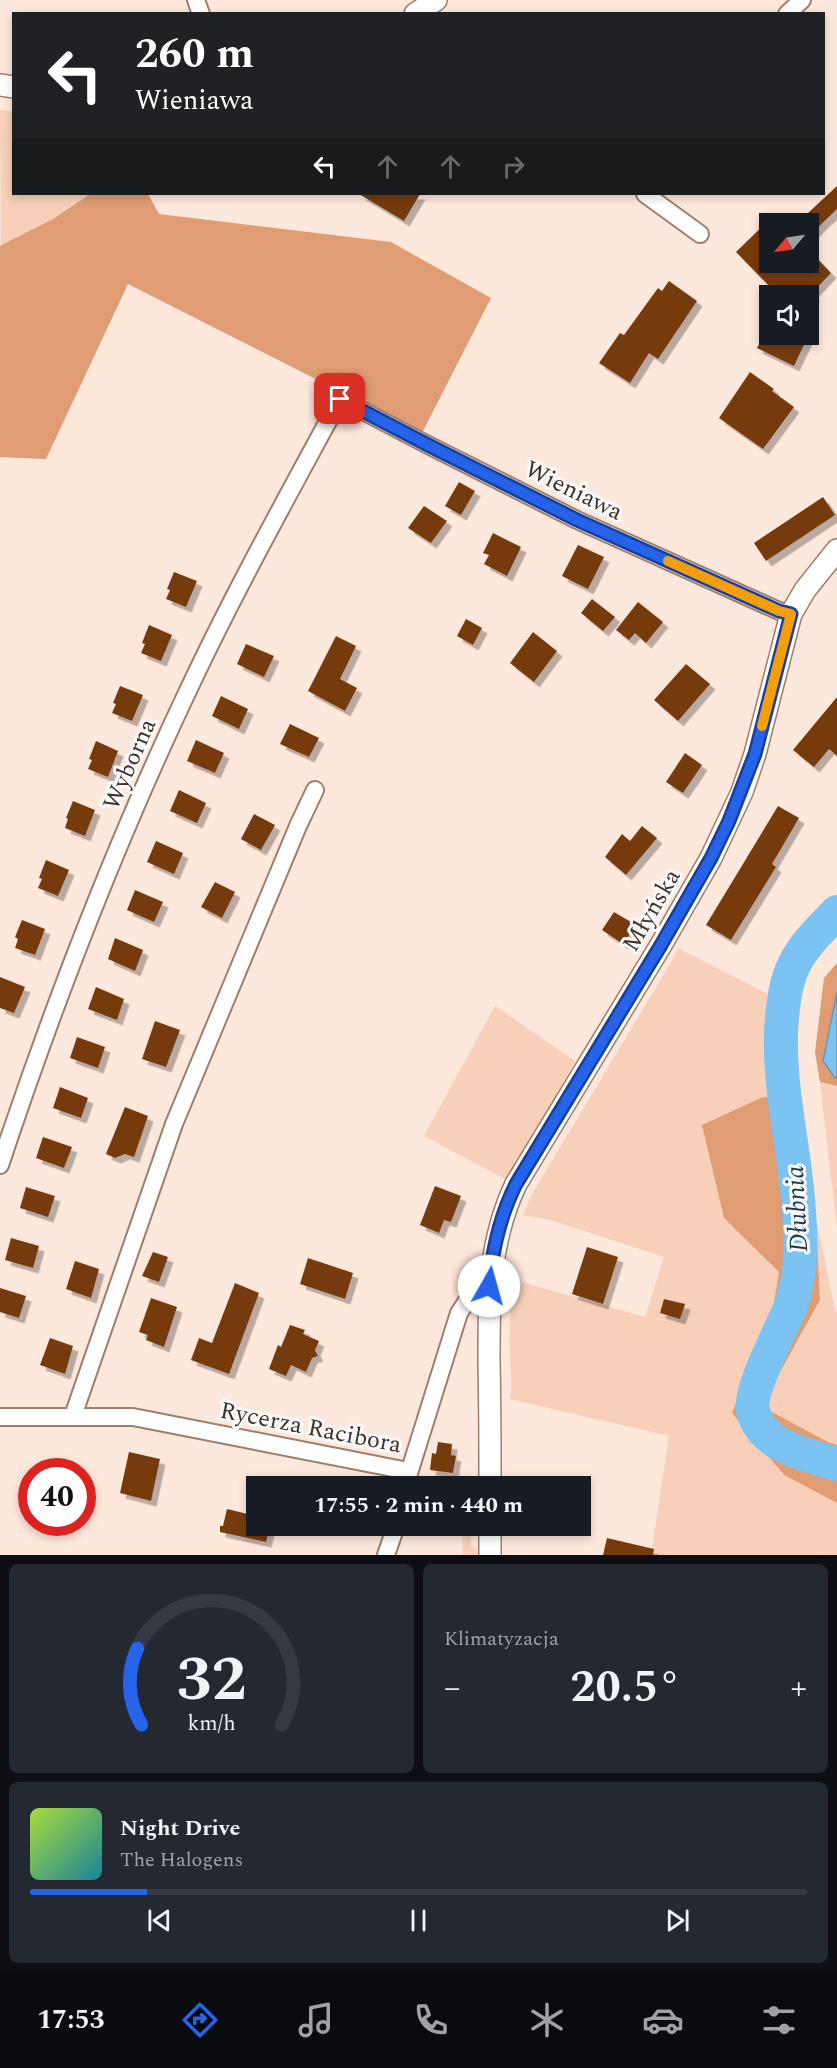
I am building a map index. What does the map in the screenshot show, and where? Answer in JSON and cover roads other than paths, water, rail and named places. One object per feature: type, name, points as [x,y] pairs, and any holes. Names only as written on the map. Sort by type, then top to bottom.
[{"type":"street","points":[[418,12],[436,0]]},
{"type":"street","points":[[790,12],[802,0]]},
{"type":"street","points":[[646,195],[700,234]]},
{"type":"street","name":"Wieniawa","points":[[340,399],[577,520],[779,611],[791,614]]},
{"type":"street","name":"Wyborna","points":[[0,1165],[40,1048],[96,901],[162,748],[227,612],[340,399]]},
{"type":"street","name":"Młyńska","points":[[490,1476],[489,1286],[500,1222],[516,1184],[711,858],[729,821],[755,754],[791,614],[805,590],[837,550]]},
{"type":"street","points":[[73,1416],[174,1124],[315,790]]},
{"type":"street","name":"Rycerza Racibora","points":[[408,1476],[459,1313],[467,1301],[489,1286]]},
{"type":"street","name":"Rycerza Racibora","points":[[0,1417],[133,1417],[394,1476]]},
{"type":"street","points":[[386,1555],[393,1536]]},
{"type":"street","points":[[490,1536],[490,1555]]},
{"type":"water","points":[[837,992],[837,1079],[823,1061]]},
{"type":"waterway","name":"Dłubnia","points":[[837,912],[798,957],[789,977],[785,997],[782,1017],[782,1066],[797,1187],[800,1263],[791,1306],[760,1375],[753,1402],[753,1411],[758,1423],[776,1441],[800,1453],[837,1464]]}]
